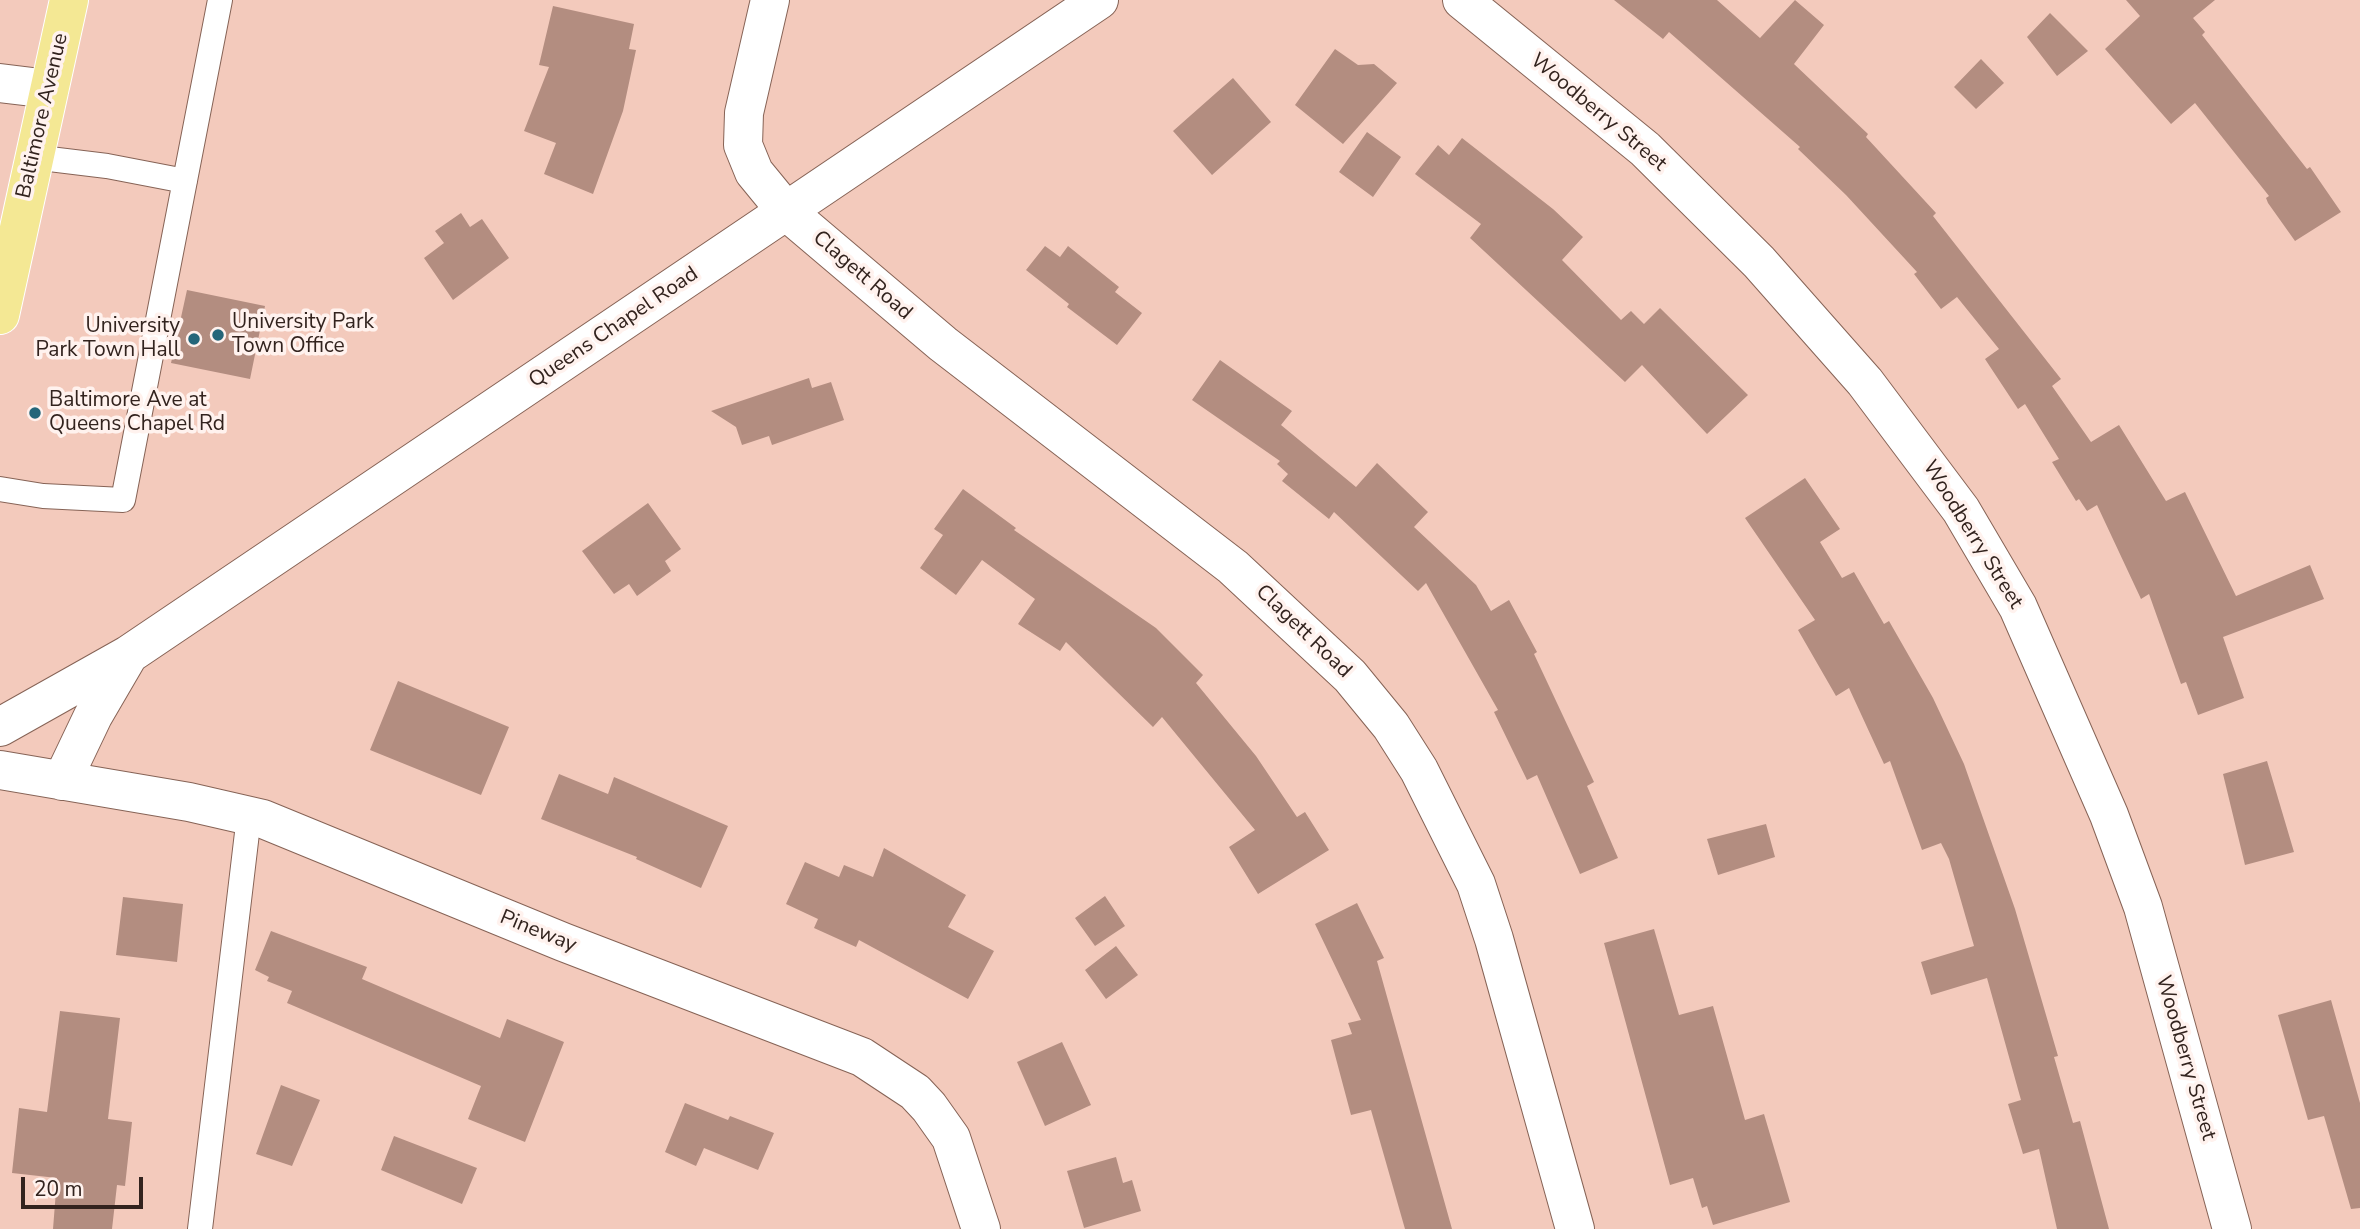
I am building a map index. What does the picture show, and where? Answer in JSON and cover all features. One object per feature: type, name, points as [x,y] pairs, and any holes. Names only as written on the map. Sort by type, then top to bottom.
[{"type":"main road","name":"Baltimore Avenue","points":[[0,315],[69,0]]},
{"type":"street","name":"Clagett Road","points":[[770,0],[744,113],[743,145],[754,172],[786,211],[922,327],[1233,566],[1350,676],[1391,726],[1419,770],[1476,884],[1494,939],[1574,1229]]},
{"type":"street","name":"Queens Chapel Road","points":[[0,727],[128,655],[1099,0]]},
{"type":"street","name":"Woodberry Street","points":[[1462,0],[1645,149],[1759,262],[1865,382],[1919,450],[1961,510],[2018,607],[2109,815],[2143,907],[2232,1229]]},
{"type":"street","points":[[0,83],[49,89]]},
{"type":"street","name":"Queens Chapel Road","points":[[62,780],[93,716],[128,655]]},
{"type":"street","name":"Pineway","points":[[0,770],[249,816],[298,832],[563,942],[862,1057],[915,1092],[937,1117],[951,1138],[981,1229]]},
{"type":"lane","points":[[0,489],[43,496],[123,500],[220,0]]},
{"type":"lane","points":[[33,157],[107,166],[185,181]]},
{"type":"lane","points":[[200,1229],[249,816]]},
{"type":"building","points":[[1614,0],[1717,0],[1760,38],[1795,0],[1824,25],[1794,64],[1868,134],[1866,137],[1936,213],[1933,216],[2061,379],[2052,386],[2091,442],[2119,425],[2166,501],[2185,492],[2236,596],[2310,565],[2324,599],[2223,637],[2244,698],[2198,715],[2186,682],[2181,684],[2149,594],[2141,599],[2097,505],[2087,511],[2079,499],[2076,501],[2052,462],[2059,459],[2025,404],[2018,409],[1985,359],[1999,349],[1957,297],[1941,309],[1914,274],[1917,272],[1846,195],[1798,149],[1800,147],[1669,32],[1663,39]]},
{"type":"building","points":[[2126,0],[2215,0],[2193,18],[2205,32],[2202,35],[2307,169],[2310,167],[2341,212],[2295,241],[2268,203],[2266,198],[2269,196],[2195,103],[2171,124],[2105,49],[2140,16]]},
{"type":"building","points":[[553,6],[634,24],[629,49],[636,50],[623,111],[593,194],[544,174],[556,143],[524,131],[549,67],[539,65]]},
{"type":"building","points":[[2050,13],[2088,51],[2057,76],[2027,37]]},
{"type":"building","points":[[1335,49],[1358,65],[1374,64],[1397,83],[1343,144],[1295,105]]},
{"type":"building","points":[[1981,59],[2004,83],[1976,109],[1954,87]]},
{"type":"building","points":[[1233,78],[1271,122],[1212,175],[1173,131]]},
{"type":"building","points":[[1367,132],[1401,157],[1373,197],[1339,172]]},
{"type":"building","points":[[1462,138],[1553,209],[1583,237],[1562,260],[1621,320],[1631,311],[1644,324],[1660,308],[1748,395],[1707,434],[1642,365],[1625,382],[1470,238],[1481,224],[1415,174],[1438,145],[1449,155]]},
{"type":"building","points":[[461,213],[470,227],[482,219],[509,258],[453,300],[424,258],[444,243],[435,231]]},
{"type":"building","points":[[1045,246],[1060,257],[1068,246],[1119,287],[1115,292],[1142,313],[1117,345],[1067,307],[1069,304],[1026,270]]},
{"type":"building","name":"University Park Town Office","points":[[187,290],[265,306],[250,379],[171,363]]},
{"type":"building","points":[[1220,360],[1292,411],[1281,425],[1356,487],[1377,463],[1428,512],[1414,527],[1476,585],[1491,611],[1509,600],[1537,652],[1534,654],[1594,782],[1587,786],[1618,858],[1580,874],[1537,775],[1527,780],[1494,712],[1498,710],[1426,583],[1418,591],[1334,512],[1329,519],[1282,481],[1288,474],[1277,464],[1280,461],[1192,400]]},
{"type":"building","points":[[809,378],[812,388],[831,382],[844,420],[772,445],[769,436],[742,445],[736,427],[711,411]]},
{"type":"building","points":[[1805,478],[1840,529],[1820,542],[1842,578],[1854,572],[1884,624],[1889,621],[1933,698],[1964,764],[2015,909],[2058,1056],[2054,1057],[2073,1123],[2080,1121],[2109,1229],[2057,1229],[2039,1149],[2023,1154],[2008,1104],[2021,1100],[1987,978],[1931,995],[1921,962],[1974,946],[1949,859],[1941,843],[1922,850],[1890,761],[1884,764],[1849,688],[1836,696],[1798,630],[1815,620],[1745,518]]},
{"type":"building","points":[[963,489],[1016,528],[1014,530],[1156,628],[1203,675],[1196,683],[1256,756],[1297,817],[1305,812],[1329,850],[1258,894],[1229,847],[1255,830],[1162,717],[1153,727],[1066,642],[1060,651],[1018,624],[1035,599],[982,560],[956,595],[920,568],[943,535],[934,529]]},
{"type":"building","points":[[648,503],[681,549],[665,561],[671,571],[637,596],[629,584],[614,594],[582,551]]},
{"type":"building","points":[[398,681],[509,727],[481,795],[370,750]]},
{"type":"building","points":[[2267,761],[2294,852],[2245,865],[2223,774]]},
{"type":"building","points":[[559,774],[608,794],[614,777],[728,826],[701,888],[636,859],[637,857],[541,819]]},
{"type":"building","points":[[1766,824],[1775,857],[1718,875],[1707,839]]},
{"type":"building","points":[[884,848],[966,895],[948,927],[994,951],[968,999],[859,940],[856,947],[814,928],[818,919],[786,904],[805,862],[839,877],[844,865],[873,877]]},
{"type":"building","points":[[1105,896],[1125,926],[1095,946],[1075,918]]},
{"type":"building","points":[[123,897],[183,904],[177,962],[116,955]]},
{"type":"building","points":[[1357,903],[1384,958],[1377,961],[1452,1229],[1405,1229],[1371,1110],[1351,1115],[1331,1040],[1352,1034],[1348,1023],[1361,1020],[1315,924]]},
{"type":"building","points":[[1654,929],[1679,1015],[1713,1006],[1745,1120],[1764,1114],[1790,1202],[1713,1225],[1707,1206],[1702,1208],[1693,1178],[1670,1185],[1604,943]]},
{"type":"building","points":[[271,931],[367,967],[362,979],[500,1038],[507,1019],[564,1042],[525,1142],[468,1119],[481,1086],[287,1003],[292,991],[267,981],[269,977],[255,970]]},
{"type":"building","points":[[1116,946],[1138,975],[1106,999],[1085,970]]},
{"type":"building","points":[[2331,1000],[2360,1103],[2360,1208],[2351,1209],[2324,1116],[2308,1120],[2278,1015]]},
{"type":"building","points":[[60,1011],[120,1018],[108,1119],[132,1122],[125,1186],[117,1185],[112,1229],[53,1229],[57,1178],[12,1173],[19,1108],[47,1112]]},
{"type":"building","points":[[1062,1042],[1091,1105],[1045,1126],[1017,1062]]},
{"type":"building","points":[[281,1085],[320,1100],[292,1166],[256,1154]]},
{"type":"building","points":[[685,1103],[728,1120],[730,1116],[774,1133],[758,1170],[704,1148],[696,1166],[665,1152]]},
{"type":"building","points":[[394,1136],[477,1168],[462,1204],[381,1170]]},
{"type":"building","points":[[1116,1157],[1123,1183],[1132,1180],[1141,1211],[1084,1228],[1067,1171]]},
{"type":"place","name":"University Park Town Office","points":[[218,335]]},
{"type":"place","name":"University Park Town Hall","points":[[194,339]]},
{"type":"place","name":"Baltimore Ave at Queens Chapel Rd","points":[[35,413]]}]
